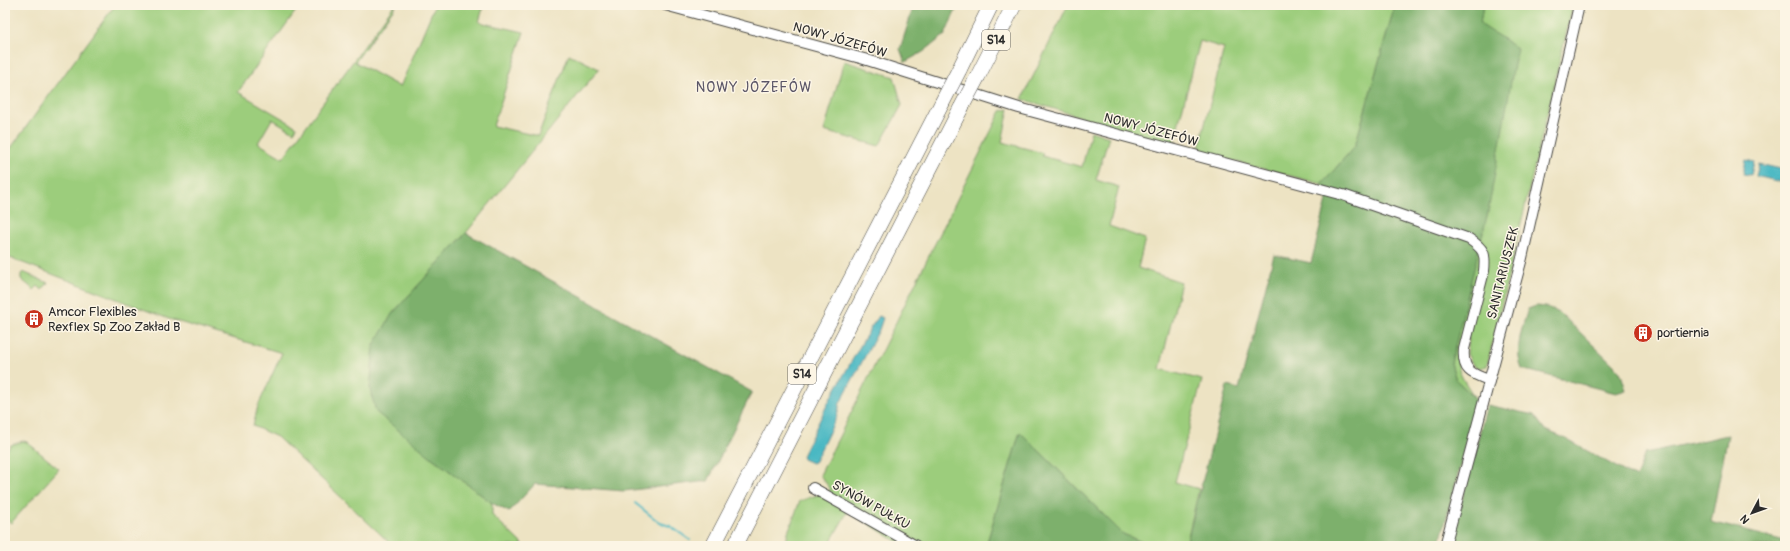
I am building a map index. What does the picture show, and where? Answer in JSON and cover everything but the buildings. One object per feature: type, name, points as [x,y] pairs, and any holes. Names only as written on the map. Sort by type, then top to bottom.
[{"type":"highway","points":[[983,22],[988,5]]},
{"type":"highway","name":"S14","points":[[713,546],[959,70],[991,5]]},
{"type":"highway","name":"S14","points":[[735,546],[1014,5]]},
{"type":"street","name":"NOWY JÓZEFÓW","points":[[665,5],[864,59],[1019,108],[1343,195],[1469,239],[1481,248],[1485,259],[1484,271],[1464,349],[1463,360],[1467,369],[1475,375],[1489,380]]},
{"type":"street","name":"SANITARIUSZEK","points":[[1444,546],[1522,258],[1579,5]]},
{"type":"street","name":"SYNÓW PUŁKU","points":[[813,488],[916,546]]},
{"type":"green space","points":[[115,5],[300,5],[238,92],[297,127],[294,132],[272,119],[258,143],[283,158],[394,5],[396,5],[355,62],[400,87],[435,5],[477,5],[483,8],[479,22],[524,32],[493,126],[538,136],[569,54],[599,69],[466,233],[392,314],[431,457],[492,503],[492,515],[524,546],[393,546],[277,437],[253,426],[258,406],[282,353],[169,319],[5,256],[5,156]]},
{"type":"green space","points":[[914,5],[958,5],[945,35],[923,52],[905,62],[900,49]]},
{"type":"green space","points":[[1068,5],[1395,5],[1355,146],[1322,184],[1198,152],[1224,48],[1200,41],[1173,145],[1022,99]]},
{"type":"green space","points":[[1395,5],[1483,5],[1480,24],[1517,48],[1488,212],[1451,363],[1456,380],[1475,398],[1477,402],[1439,546],[1182,546],[1186,545],[1227,386],[1239,389],[1274,255],[1311,263],[1327,200],[1322,184],[1355,146]]},
{"type":"green space","points":[[1483,5],[1573,5],[1487,366],[1479,368],[1473,365],[1467,354],[1469,339],[1460,338],[1458,358],[1459,370],[1461,376],[1475,398],[1456,380],[1451,363],[1467,297],[1480,23]]},
{"type":"green space","points":[[844,61],[894,77],[902,105],[879,146],[824,131]]},
{"type":"green space","points":[[1009,109],[1002,142],[1043,153],[1042,156],[1082,167],[1091,131],[1109,137],[1096,180],[1119,187],[1109,226],[1145,239],[1138,268],[1181,282],[1160,369],[1202,380],[1175,482],[1199,489],[1186,545],[1151,546],[1123,534],[1020,432],[986,546],[904,546],[848,511],[828,546],[785,546],[788,532],[800,501],[831,490],[820,475],[1001,111]]},
{"type":"green space","points":[[466,233],[752,392],[708,481],[624,491],[535,484],[509,512],[492,503],[431,457],[376,412],[370,389],[374,345],[392,314]]},
{"type":"green space","points":[[23,272],[48,283],[42,290],[38,286],[34,290],[21,279],[21,274]]},
{"type":"green space","points":[[1536,306],[1548,307],[1561,314],[1620,371],[1626,390],[1616,393],[1522,369],[1519,354],[1521,331],[1528,309]]},
{"type":"green space","points":[[1487,405],[1534,415],[1545,430],[1562,437],[1636,478],[1645,453],[1728,435],[1711,522],[1785,541],[1785,546],[1450,546]]},
{"type":"green space","points":[[1020,432],[1123,534],[1151,546],[986,546]]},
{"type":"green space","points":[[23,441],[27,442],[59,469],[11,523],[5,518],[5,452],[11,445]]},
{"type":"water","points":[[1746,160],[1754,162],[1751,175],[1743,174]]},
{"type":"water","points":[[1759,164],[1785,170],[1785,183],[1756,176]]},
{"type":"water","points":[[879,316],[883,318],[879,330],[840,403],[837,416],[815,461],[812,463],[803,459],[802,456],[830,399],[871,327]]},
{"type":"waterway","points":[[635,503],[660,523],[670,526],[690,540]]},
{"type":"waterway","points":[[697,544],[701,546]]},
{"type":"place","name":"Amcor Flexibles Rexflex Sp Zoo Zakład B","points":[[34,319]]},
{"type":"place","name":"portiernia","points":[[1643,333]]},
{"type":"district","name":"NOWY JÓZEFÓW","points":[[754,87]]}]
